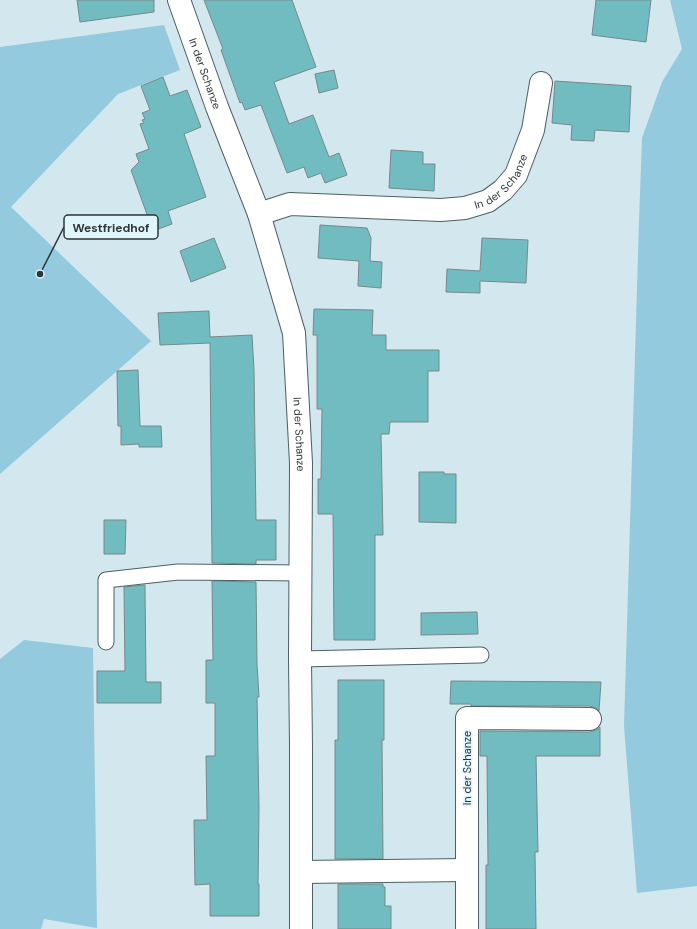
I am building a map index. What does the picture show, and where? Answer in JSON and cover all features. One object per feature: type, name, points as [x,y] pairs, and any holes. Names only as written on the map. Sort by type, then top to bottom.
[{"type":"street","name":"In der Schanze","points":[[179,0],[217,107],[259,214],[294,333],[301,463],[301,929]]},
{"type":"street","name":"In der Schanze","points":[[259,214],[290,204],[441,210],[465,208],[488,201],[503,190],[516,175],[533,130],[541,83]]},
{"type":"street","name":"In der Schanze","points":[[467,929],[467,718],[590,719]]},
{"type":"street","points":[[301,872],[466,870]]},
{"type":"lane","points":[[106,642],[106,580],[178,572],[301,573]]},
{"type":"lane","points":[[300,659],[481,655]]},
{"type":"shaded area","points":[[670,0],[697,0],[697,886],[637,893],[624,726],[642,138],[662,82],[682,49]]},
{"type":"shaded area","points":[[164,25],[180,70],[118,94],[11,207],[151,341],[0,474],[0,47]]},
{"type":"shaded area","points":[[24,640],[93,648],[97,928],[44,919],[41,929],[0,929],[0,659]]},
{"type":"building","points":[[77,0],[154,0],[154,12],[80,22]]},
{"type":"building","points":[[204,0],[292,0],[316,67],[274,82],[289,124],[313,115],[329,157],[339,153],[347,175],[325,183],[321,173],[308,178],[304,167],[287,173],[261,105],[245,110],[242,102],[240,103],[221,50],[223,49]]},
{"type":"building","points":[[596,0],[651,0],[646,42],[592,35]]},
{"type":"building","points":[[334,70],[338,88],[319,93],[315,74]]},
{"type":"building","points":[[163,77],[170,96],[187,90],[201,127],[184,134],[206,197],[168,211],[172,224],[153,231],[131,170],[139,162],[136,154],[149,149],[140,124],[144,123],[142,120],[145,119],[142,113],[150,110],[141,86]]},
{"type":"building","points":[[555,81],[631,86],[629,132],[595,130],[594,141],[571,140],[572,125],[552,123]]},
{"type":"building","points":[[391,150],[423,152],[423,164],[435,164],[434,191],[389,188]]},
{"type":"building","points":[[320,225],[367,228],[371,238],[370,261],[382,262],[381,288],[358,286],[359,261],[318,258]]},
{"type":"building","points":[[214,238],[226,268],[191,282],[180,251]]},
{"type":"building","points":[[482,238],[528,240],[526,283],[480,281],[480,293],[446,292],[447,269],[480,271]]},
{"type":"building","points":[[314,309],[373,310],[372,335],[386,335],[386,350],[439,350],[439,371],[428,371],[428,422],[390,422],[389,434],[381,434],[383,535],[375,535],[375,640],[334,640],[333,514],[318,514],[318,479],[321,479],[322,409],[317,409],[317,335],[313,335]]},
{"type":"building","points":[[209,311],[210,337],[252,335],[254,370],[256,520],[276,520],[276,560],[256,560],[256,564],[212,563],[210,343],[160,345],[158,313]]},
{"type":"building","points":[[138,370],[140,426],[161,426],[162,447],[139,447],[139,444],[121,445],[121,426],[118,426],[117,371]]},
{"type":"building","points":[[419,472],[444,472],[444,474],[456,474],[456,523],[419,522]]},
{"type":"building","points":[[104,520],[126,520],[125,554],[104,554]]},
{"type":"building","points":[[212,581],[256,582],[259,697],[257,697],[259,916],[210,916],[210,884],[195,885],[194,820],[207,820],[206,756],[215,756],[215,703],[206,703],[206,660],[213,660]]},
{"type":"building","points":[[145,585],[146,682],[161,682],[161,703],[97,703],[97,671],[125,671],[124,587]]},
{"type":"building","points":[[477,612],[478,634],[421,635],[421,613]]},
{"type":"building","points":[[338,680],[384,680],[384,740],[382,740],[383,859],[335,859],[335,740],[338,740]]},
{"type":"building","points":[[451,681],[601,682],[599,711],[590,706],[471,706],[471,704],[450,704]]},
{"type":"building","points":[[600,727],[600,756],[536,756],[538,852],[535,852],[536,929],[486,929],[486,865],[488,865],[487,756],[480,756],[480,731],[590,732]]},
{"type":"building","points":[[338,884],[383,884],[383,887],[385,887],[385,906],[391,906],[391,929],[338,929]]},
{"type":"place","name":"Westfriedhof","points":[[40,274]]}]
